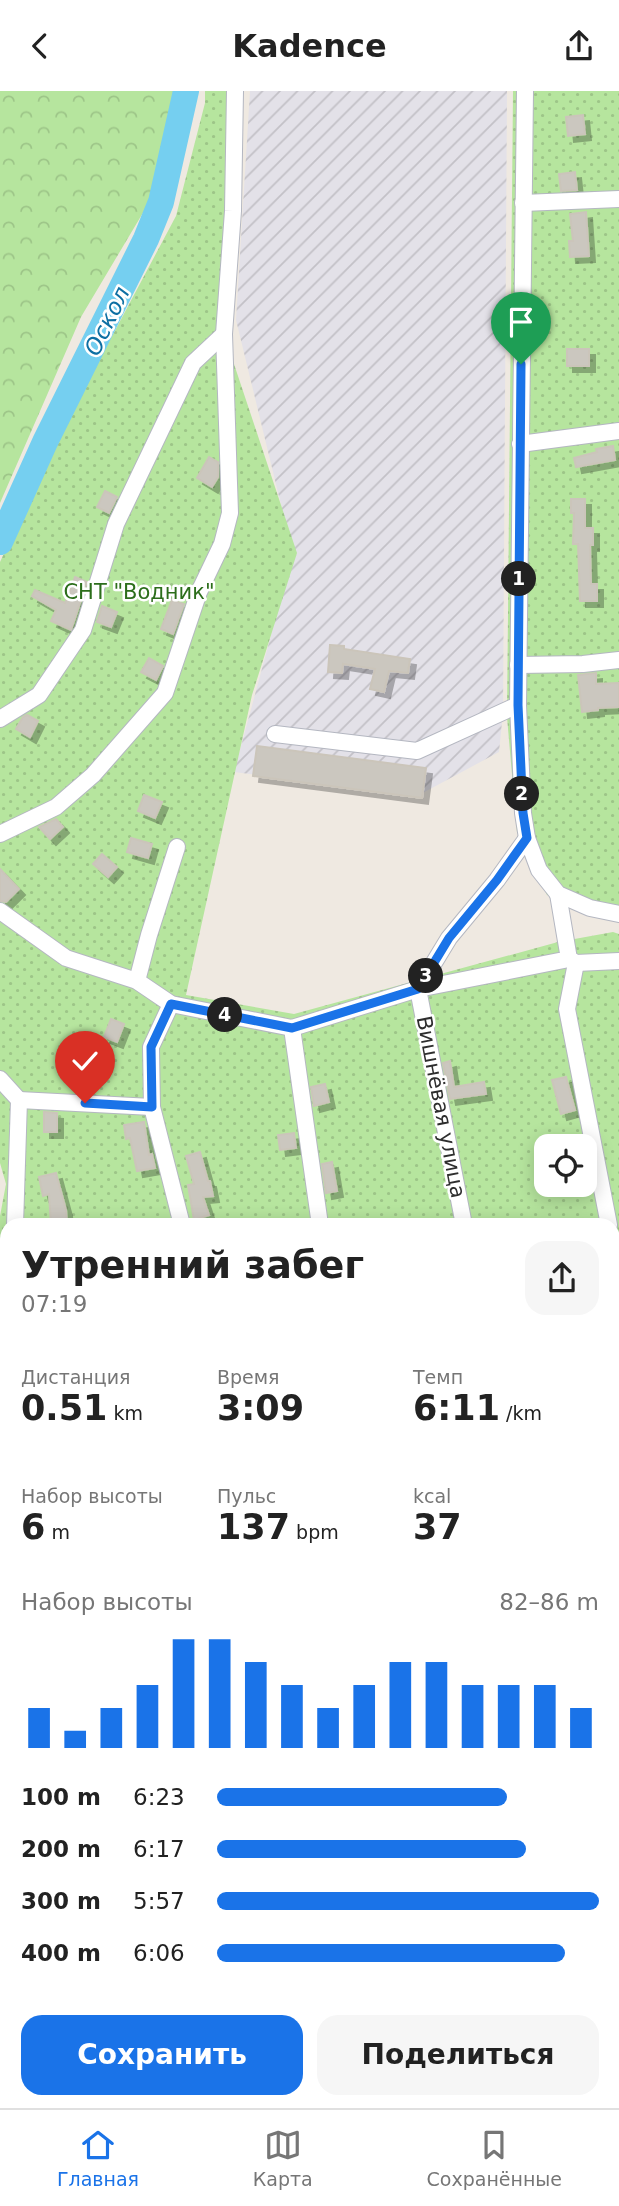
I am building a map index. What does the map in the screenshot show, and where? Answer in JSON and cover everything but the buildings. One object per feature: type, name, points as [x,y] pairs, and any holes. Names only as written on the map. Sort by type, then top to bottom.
[{"type":"street","points":[[0,834],[56,807],[93,775],[165,693],[199,592],[222,544],[230,513],[224,334],[233,211],[235,91]]},
{"type":"street","points":[[525,91],[518,664],[523,813],[527,838],[540,870],[558,894],[572,961],[567,1009],[608,1218]]},
{"type":"street","points":[[523,203],[619,199]]},
{"type":"street","points":[[0,719],[39,695],[83,630],[122,511],[193,363],[224,334]]},
{"type":"street","points":[[520,444],[619,431]]},
{"type":"street","points":[[518,664],[583,664],[619,660]]},
{"type":"street","points":[[275,734],[417,751],[518,705]]},
{"type":"street","points":[[418,989],[449,938],[497,880],[527,838]]},
{"type":"street","points":[[137,981],[177,847]]},
{"type":"street","points":[[558,894],[590,908],[619,914]]},
{"type":"street","points":[[0,911],[66,958],[137,981],[171,1004],[292,1028],[418,989],[572,961],[619,961]]},
{"type":"street","name":"Вишнёвая улица","points":[[418,989],[463,1218]]},
{"type":"street","points":[[171,1004],[151,1047],[152,1107],[180,1218]]},
{"type":"street","points":[[292,1028],[319,1218]]},
{"type":"street","points":[[0,1079],[19,1100],[15,1218]]},
{"type":"street","points":[[19,1100],[152,1107]]},
{"type":"shaded area","points":[[250,91],[507,91],[503,712],[499,752],[419,795],[234,772],[293,554],[236,320]]},
{"type":"green space","points":[[0,91],[174,91],[179,110],[150,201],[81,317],[0,503]]},
{"type":"green space","name":"СНТ \"Водник\"","points":[[205,91],[241,91],[224,334],[297,553],[252,695],[186,995],[294,1014],[558,942],[613,932],[619,934],[619,1218],[0,1218],[6,1184],[0,1163],[0,562],[53,447],[176,216],[205,103]]},
{"type":"green space","points":[[513,91],[619,91],[619,921],[547,895],[517,832],[507,717]]},
{"type":"waterway","name":"Оскол","points":[[0,542],[45,442],[146,239],[161,202],[186,91]]},
{"type":"route","points":[[85,1103],[152,1107],[151,1047],[171,1004],[292,1028],[418,989],[449,938],[497,880],[527,838],[523,813],[518,705],[521,364]]}]
